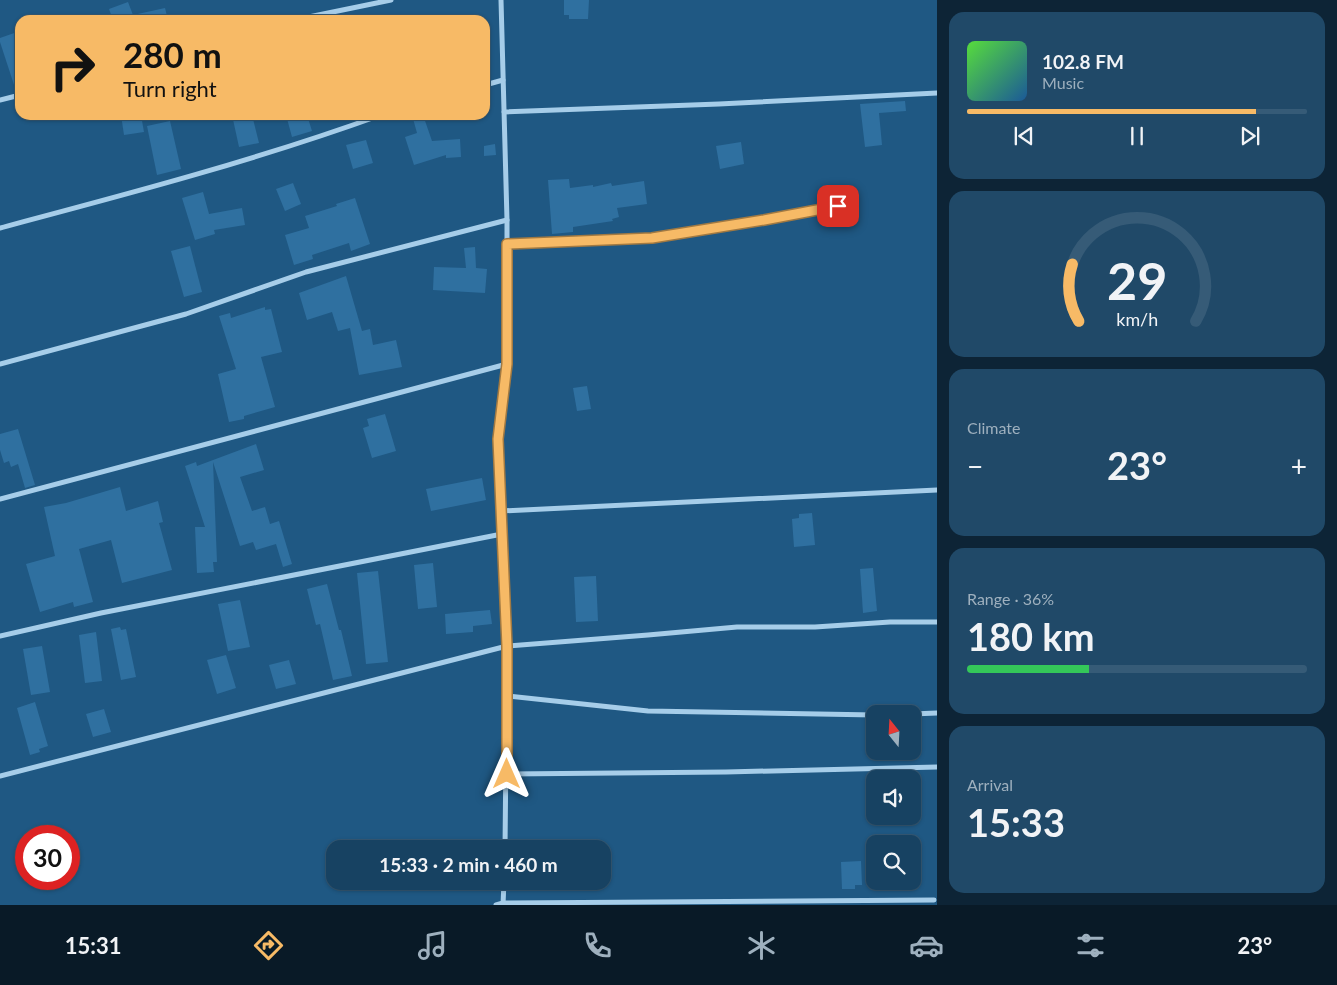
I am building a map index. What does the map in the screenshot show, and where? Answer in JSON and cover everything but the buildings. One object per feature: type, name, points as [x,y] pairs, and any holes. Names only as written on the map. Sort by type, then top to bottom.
[{"type":"street","points":[[318,15],[391,0]]},
{"type":"street","points":[[501,0],[508,220],[507,364],[498,439],[507,646],[505,840]]},
{"type":"street","points":[[490,84],[503,80]]},
{"type":"street","points":[[504,112],[729,104],[937,93]]},
{"type":"street","points":[[0,100],[15,96]]},
{"type":"street","points":[[0,228],[304,143],[367,120]]},
{"type":"street","points":[[507,244],[652,238],[764,220],[856,202]]},
{"type":"street","points":[[0,364],[186,314],[306,272],[508,220]]},
{"type":"street","points":[[0,499],[507,364]]},
{"type":"street","points":[[501,511],[937,490]]},
{"type":"street","points":[[0,636],[101,612],[502,534]]},
{"type":"street","points":[[0,776],[507,646],[648,636],[737,626],[815,627],[890,622],[937,622]]},
{"type":"street","points":[[507,696],[648,711],[866,715]]},
{"type":"street","points":[[921,714],[937,713]]},
{"type":"street","points":[[507,774],[726,772],[937,767]]},
{"type":"street","points":[[503,904],[504,890]]},
{"type":"street","points":[[496,905],[934,900]]},
{"type":"route","points":[[507,774],[507,646],[498,439],[503,383],[507,364],[507,244],[652,238],[838,206]]}]
